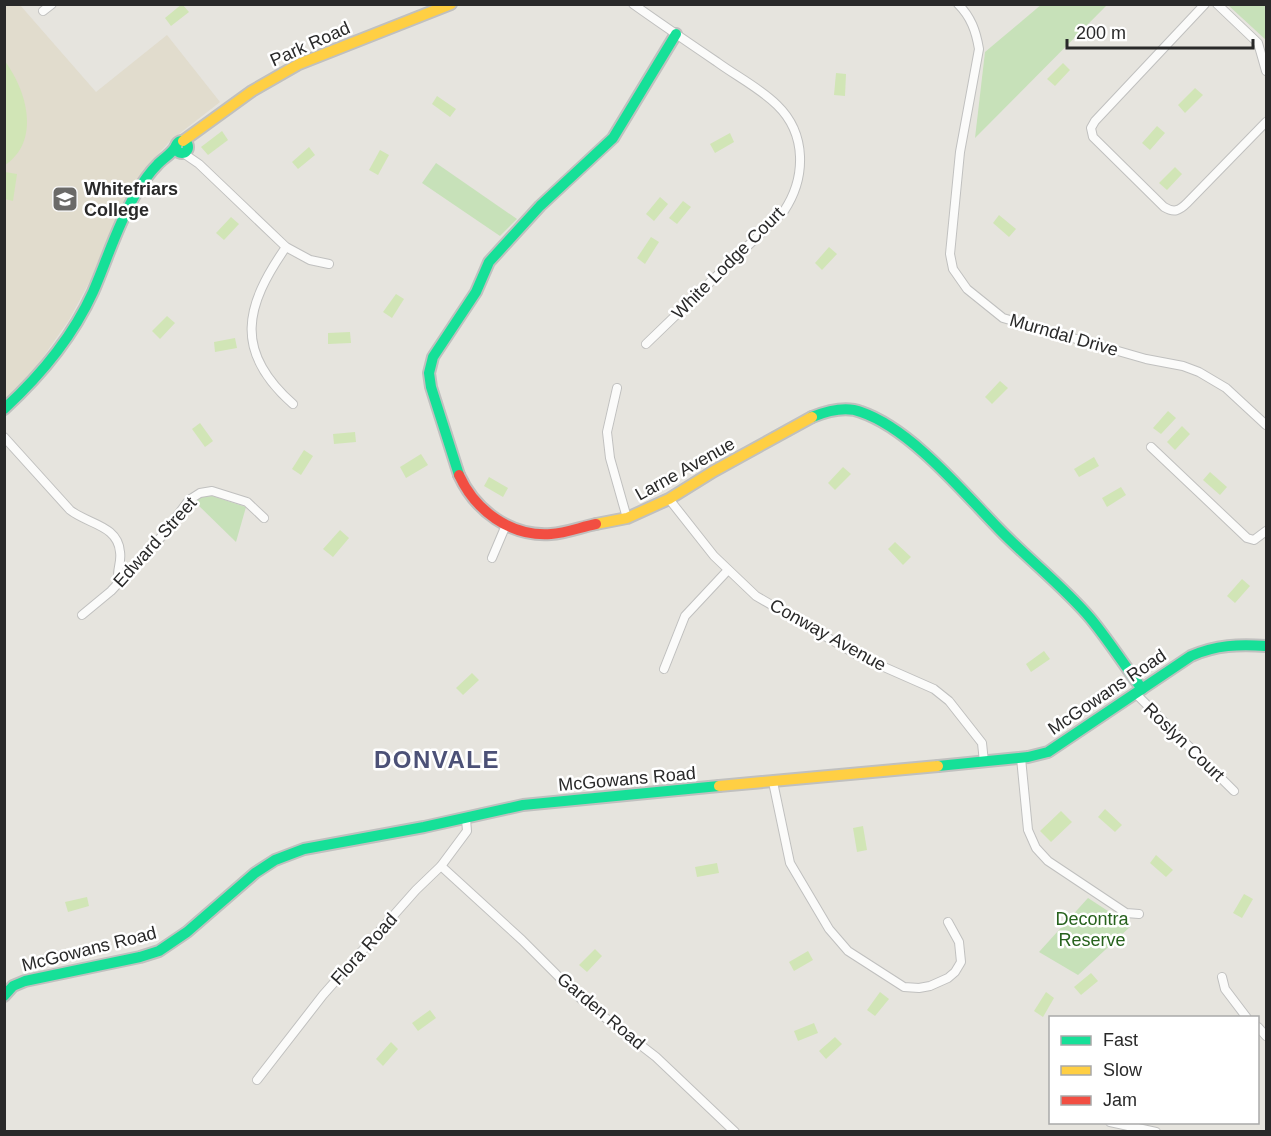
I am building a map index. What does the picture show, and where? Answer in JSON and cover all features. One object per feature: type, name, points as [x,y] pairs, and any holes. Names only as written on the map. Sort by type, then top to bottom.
[{"type":"street","points":[[43,11],[52,4]]},
{"type":"street","name":"Park Road","points":[[4,409],[32,385],[58,353],[87,304],[113,246],[137,203],[165,164],[183,148],[194,134],[252,90],[299,64],[451,4]]},
{"type":"street","name":"White Lodge Court","points":[[633,4],[777,105],[794,130],[799,143],[800,170],[794,194],[784,211],[646,345]]},
{"type":"street","name":"Murndal Drive","points":[[958,4],[970,19],[979,49],[960,152],[950,254],[951,265],[957,276],[972,294],[1003,318],[1199,372],[1226,388],[1266,425]]},
{"type":"street","points":[[1205,4],[1095,121],[1091,128],[1093,136],[1164,207],[1174,211],[1187,203],[1266,122]]},
{"type":"street","points":[[1216,4],[1258,43],[1266,71]]},
{"type":"street","name":"Larne Avenue","points":[[676,34],[613,138],[540,206],[491,258],[476,292],[441,343],[430,366],[431,387],[460,477],[469,493],[480,507],[506,525],[524,532],[550,534],[627,518],[669,499],[814,416],[842,409],[860,411],[896,430],[957,484],[1000,530],[1085,613],[1138,691]]},
{"type":"street","points":[[183,148],[286,247],[310,260],[329,264]]},
{"type":"street","points":[[286,247],[261,285],[253,310],[251,332],[256,354],[266,375],[293,404]]},
{"type":"street","points":[[617,388],[607,432],[610,459],[627,518]]},
{"type":"street","points":[[4,437],[70,510],[76,515],[93,521],[116,539],[121,554],[117,573],[120,581]]},
{"type":"street","points":[[1152,447],[1247,538],[1254,540],[1266,531]]},
{"type":"street","name":"Edward Street","points":[[82,615],[120,581],[162,536],[189,500],[200,493],[212,491],[247,502],[264,518]]},
{"type":"street","name":"Conway Avenue","points":[[669,499],[728,570],[756,596],[859,656],[942,695],[962,715],[979,738],[983,746],[984,762]]},
{"type":"street","points":[[492,558],[506,525]]},
{"type":"street","points":[[664,669],[685,616],[728,570]]},
{"type":"street","name":"McGowans Road","points":[[4,996],[19,982],[159,951],[187,932],[255,873],[291,852],[466,819],[523,805],[1021,758],[1048,752],[1181,662],[1205,650],[1230,644],[1266,646]]},
{"type":"street","name":"Roslyn Court","points":[[1138,691],[1234,791]]},
{"type":"street","points":[[1021,758],[1028,830],[1041,855],[1126,913],[1139,914]]},
{"type":"street","points":[[772,782],[790,863],[829,929],[848,951],[904,987],[930,986],[948,978],[961,962],[959,942],[948,922]]},
{"type":"street","name":"Flora Road","points":[[257,1080],[323,995],[416,890],[441,866],[465,834],[468,826],[466,819]]},
{"type":"street","name":"Garden Road","points":[[441,866],[522,940],[581,999],[656,1057],[735,1131]]},
{"type":"street","points":[[1222,978],[1225,989],[1246,1016]]},
{"type":"street","points":[[1120,1124],[1156,1131]]},
{"type":"shaded area","name":"Whitefriars College","points":[[5,5],[20,5],[96,92],[167,35],[220,102],[170,141],[144,170],[121,207],[90,281],[69,320],[34,370],[5,400]]},
{"type":"green space","points":[[182,4],[189,12],[171,26],[165,18]]},
{"type":"green space","points":[[1042,4],[1107,5],[975,138],[985,52]]},
{"type":"green space","points":[[1228,5],[1266,5],[1266,40]]},
{"type":"green space","points":[[4,60],[19,86],[27,115],[27,129],[23,143],[16,155],[5,165]]},
{"type":"green space","points":[[1063,63],[1070,70],[1055,86],[1047,79]]},
{"type":"green space","points":[[836,73],[846,74],[845,96],[834,95]]},
{"type":"green space","points":[[1195,88],[1203,95],[1185,113],[1178,105]]},
{"type":"green space","points":[[437,96],[456,109],[450,117],[432,104]]},
{"type":"green space","points":[[1157,126],[1165,133],[1150,150],[1142,143]]},
{"type":"green space","points":[[222,131],[228,140],[208,155],[201,147]]},
{"type":"green space","points":[[730,133],[734,142],[715,153],[710,144]]},
{"type":"green space","points":[[309,147],[315,155],[298,169],[292,162]]},
{"type":"green space","points":[[380,150],[389,155],[378,175],[369,170]]},
{"type":"green space","points":[[436,163],[517,219],[500,236],[422,183]]},
{"type":"green space","points":[[1175,167],[1182,174],[1167,190],[1159,183]]},
{"type":"green space","points":[[5,172],[17,174],[13,201],[5,199]]},
{"type":"green space","points":[[660,197],[668,204],[654,221],[646,214]]},
{"type":"green space","points":[[683,201],[691,207],[677,224],[669,218]]},
{"type":"green space","points":[[999,215],[1016,229],[1009,237],[993,223]]},
{"type":"green space","points":[[231,217],[239,224],[224,240],[216,233]]},
{"type":"green space","points":[[651,237],[659,242],[645,264],[637,258]]},
{"type":"green space","points":[[829,247],[837,254],[822,270],[815,263]]},
{"type":"green space","points":[[396,294],[404,299],[392,318],[383,312]]},
{"type":"green space","points":[[167,316],[175,323],[160,339],[152,331]]},
{"type":"green space","points":[[350,332],[351,343],[328,344],[328,333]]},
{"type":"green space","points":[[235,338],[237,348],[215,352],[214,342]]},
{"type":"green space","points":[[1000,381],[1008,388],[992,404],[985,397]]},
{"type":"green space","points":[[1168,411],[1176,418],[1161,434],[1153,428]]},
{"type":"green space","points":[[200,423],[213,441],[205,447],[192,429]]},
{"type":"green space","points":[[1182,426],[1190,434],[1175,450],[1167,442]]},
{"type":"green space","points":[[355,432],[356,442],[334,444],[333,434]]},
{"type":"green space","points":[[304,450],[313,456],[301,475],[292,469]]},
{"type":"green space","points":[[421,454],[428,465],[406,478],[400,467]]},
{"type":"green space","points":[[1094,457],[1099,466],[1079,477],[1074,469]]},
{"type":"green space","points":[[843,467],[851,474],[835,490],[828,483]]},
{"type":"green space","points":[[1210,472],[1227,487],[1220,495],[1203,480]]},
{"type":"green space","points":[[489,477],[508,488],[503,497],[484,486]]},
{"type":"green space","points":[[1121,487],[1126,495],[1107,507],[1102,498]]},
{"type":"green space","points":[[212,496],[246,507],[236,542],[195,502],[200,497]]},
{"type":"green space","points":[[340,530],[349,538],[333,557],[323,549]]},
{"type":"green space","points":[[895,542],[911,557],[903,565],[888,549]]},
{"type":"green space","points":[[1242,579],[1250,586],[1235,603],[1227,596]]},
{"type":"green space","points":[[1044,651],[1050,659],[1031,672],[1026,664]]},
{"type":"green space","points":[[472,673],[479,680],[463,695],[456,688]]},
{"type":"green space","points":[[1105,809],[1122,825],[1115,832],[1098,817]]},
{"type":"green space","points":[[1061,811],[1072,822],[1051,842],[1040,831]]},
{"type":"green space","points":[[863,826],[867,850],[857,852],[853,828]]},
{"type":"green space","points":[[1156,855],[1173,870],[1166,877],[1150,863]]},
{"type":"green space","points":[[717,863],[719,873],[697,877],[695,867]]},
{"type":"green space","points":[[1244,894],[1253,899],[1242,918],[1233,913]]},
{"type":"green space","points":[[87,897],[89,906],[68,912],[65,902]]},
{"type":"green space","name":"Decontra Reserve","points":[[1088,898],[1131,926],[1078,975],[1039,952]]},
{"type":"green space","points":[[595,949],[602,956],[587,972],[579,965]]},
{"type":"green space","points":[[808,951],[813,960],[794,971],[789,962]]},
{"type":"green space","points":[[1091,973],[1098,981],[1081,995],[1074,987]]},
{"type":"green space","points":[[880,992],[889,999],[875,1016],[867,1010]]},
{"type":"green space","points":[[1046,992],[1054,998],[1043,1017],[1034,1011]]},
{"type":"green space","points":[[430,1010],[436,1018],[418,1031],[412,1023]]},
{"type":"green space","points":[[814,1023],[818,1033],[798,1041],[794,1031]]},
{"type":"green space","points":[[835,1037],[842,1044],[826,1059],[819,1051]]},
{"type":"green space","points":[[391,1042],[398,1049],[383,1066],[376,1059]]},
{"type":"traffic: fast","points":[[459,475],[431,387],[429,373],[433,357],[476,292],[489,262],[540,206],[613,138],[676,34]]},
{"type":"traffic: fast","points":[[182,141],[188,147],[182,153],[176,147],[182,141]]},
{"type":"traffic: fast","points":[[4,409],[42,370],[65,341],[85,309],[117,231],[135,195],[151,172],[176,146]]},
{"type":"traffic: fast","points":[[812,417],[837,410],[855,410],[880,420],[899,432],[953,480],[1010,540],[1081,607],[1142,689]]},
{"type":"traffic: fast","points":[[938,766],[1028,757],[1048,752],[1191,656],[1228,646],[1266,646]]},
{"type":"traffic: fast","points":[[4,996],[13,986],[25,981],[159,951],[187,932],[255,873],[275,860],[304,849],[424,827],[523,805],[719,786]]},
{"type":"traffic: slow","points":[[183,141],[252,91],[299,64],[451,4]]},
{"type":"traffic: slow","points":[[596,524],[627,518],[669,499],[714,471],[812,417]]},
{"type":"traffic: slow","points":[[719,786],[938,766]]},
{"type":"traffic: jam","points":[[459,475],[466,488],[484,510],[508,526],[536,534],[551,534],[596,524]]},
{"type":"place","name":"Whitefriars College","points":[[65,199]]},
{"type":"district","name":"DONVALE","points":[[437,759]]}]
